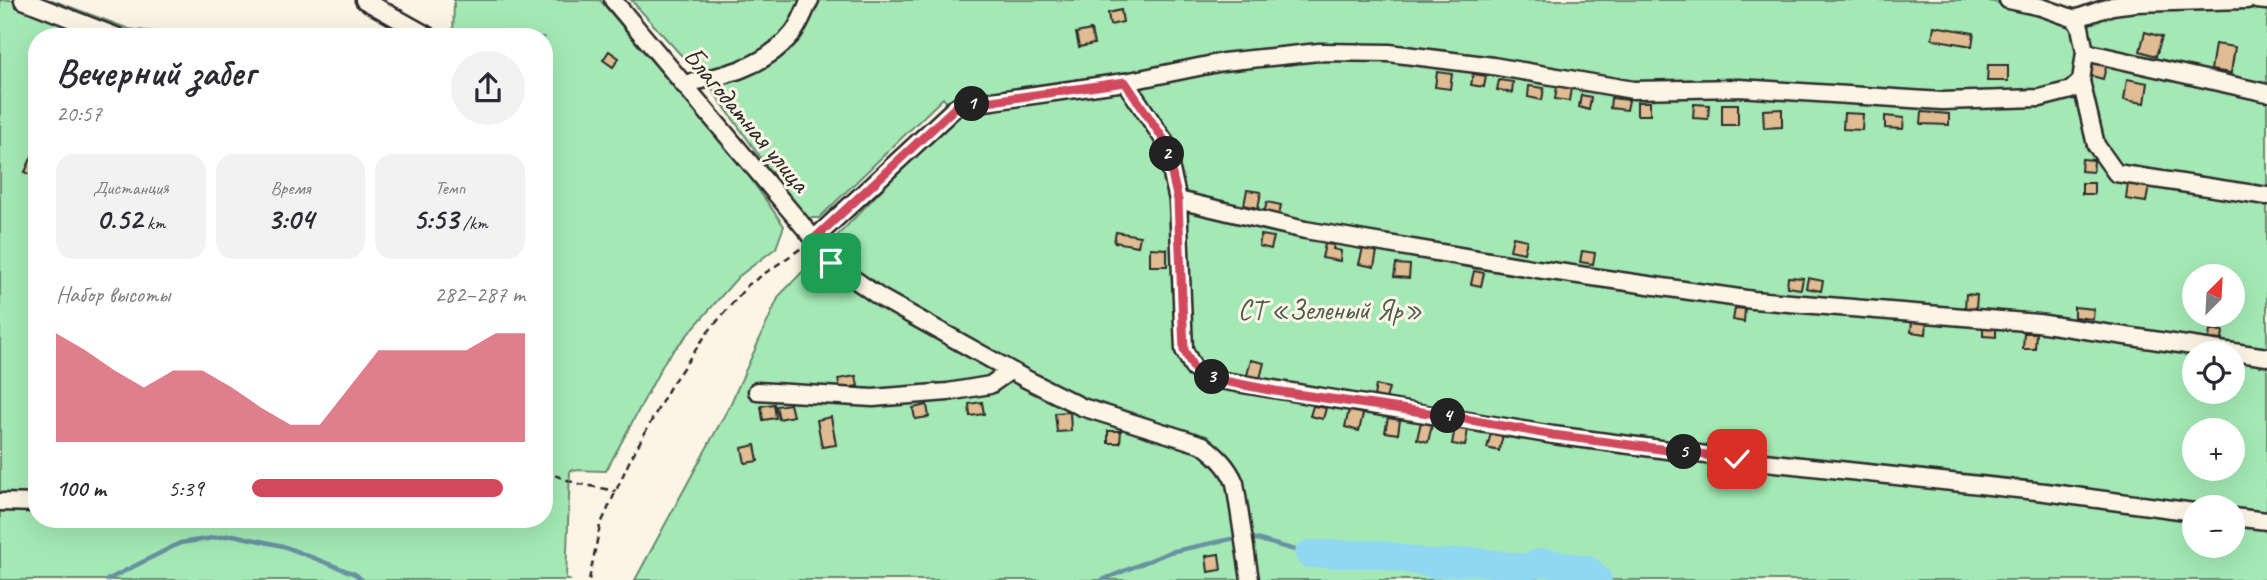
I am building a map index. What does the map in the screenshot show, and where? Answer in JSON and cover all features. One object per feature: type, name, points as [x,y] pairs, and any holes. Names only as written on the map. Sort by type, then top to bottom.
[{"type":"street","points":[[23,0],[95,28]]},
{"type":"street","points":[[364,0],[414,28]]},
{"type":"street","name":"Благодатная улица","points":[[613,0],[814,239],[831,263],[881,298],[1010,371],[1082,407],[1202,445],[1215,455],[1229,469],[1235,483],[1251,580]]},
{"type":"street","points":[[683,84],[733,74],[758,62],[792,34],[810,0]]},
{"type":"street","points":[[2008,0],[2041,7],[2075,19],[2112,6],[2135,3],[2247,0]]},
{"type":"street","points":[[2256,0],[2267,1]]},
{"type":"street","points":[[2075,19],[2085,52],[2081,81],[2096,145],[2116,173],[2267,197]]},
{"type":"street","points":[[814,239],[957,106],[1125,82],[1223,62],[1319,52],[1389,53],[1493,66],[1633,90],[1739,88],[1942,101],[2040,98],[2071,90],[2081,81]]},
{"type":"street","points":[[2085,52],[2267,93]]},
{"type":"street","points":[[1125,82],[1164,140],[1178,200],[1184,350],[1194,369],[1219,380],[1553,435],[2182,510]]},
{"type":"street","points":[[1178,200],[1305,230],[1537,269],[1753,300],[2038,323],[2267,356]]},
{"type":"street","points":[[757,391],[873,398],[948,392],[990,385],[1010,371]]},
{"type":"street","points":[[0,502],[28,503]]},
{"type":"street","points":[[2245,518],[2267,521]]},
{"type":"path","points":[[589,580],[600,526],[629,462],[671,385],[708,332],[748,285],[814,239]]},
{"type":"path","points":[[553,475],[575,484],[616,491]]},
{"type":"green space","points":[[0,0],[52,0],[126,28],[28,28],[28,528],[553,528],[553,28],[453,28],[454,0],[600,0],[748,175],[784,226],[776,248],[738,277],[666,359],[606,471],[570,470],[566,578],[569,580],[0,580]]},
{"type":"green space","name":"СТ «Зеленый Яр»","points":[[631,0],[1985,0],[2067,20],[2136,0],[2267,0],[2267,580],[635,580],[730,405],[779,296],[955,114],[943,98],[819,218],[804,218],[710,87]]},
{"type":"building","points":[[1121,10],[1123,22],[1110,25],[1108,13]]},
{"type":"building","points":[[1934,26],[1974,33],[1972,46],[1932,39]]},
{"type":"building","points":[[1091,30],[1094,44],[1079,47],[1076,33]]},
{"type":"building","points":[[2145,32],[2162,37],[2156,56],[2140,51]]},
{"type":"building","points":[[2215,44],[2235,47],[2231,73],[2211,70]]},
{"type":"building","points":[[609,51],[619,58],[613,67],[603,60]]},
{"type":"building","points":[[2092,60],[2107,64],[2103,79],[2088,75]]},
{"type":"building","points":[[1988,65],[2008,65],[2008,81],[1987,81]]},
{"type":"building","points":[[1437,72],[1452,74],[1450,89],[1435,87]]},
{"type":"building","points":[[1473,74],[1486,76],[1484,87],[1471,85]]},
{"type":"building","points":[[2127,79],[2148,83],[2145,103],[2124,100]]},
{"type":"building","points":[[1499,80],[1513,82],[1512,93],[1497,90]]},
{"type":"building","points":[[1529,86],[1544,88],[1542,100],[1528,97]]},
{"type":"building","points":[[1557,86],[1571,88],[1569,101],[1555,99]]},
{"type":"building","points":[[1581,95],[1591,97],[1589,110],[1579,107]]},
{"type":"building","points":[[1611,98],[1629,100],[1627,110],[1610,108]]},
{"type":"building","points":[[1637,102],[1650,102],[1650,115],[1637,115]]},
{"type":"building","points":[[1694,104],[1709,105],[1708,119],[1693,118]]},
{"type":"building","points":[[1722,104],[1738,104],[1738,125],[1722,125]]},
{"type":"building","points":[[1782,109],[1782,127],[1764,128],[1763,110]]},
{"type":"building","points":[[1922,112],[1949,114],[1949,125],[1921,124]]},
{"type":"building","points":[[1844,113],[1863,114],[1862,130],[1843,129]]},
{"type":"building","points":[[1885,116],[1904,118],[1903,129],[1885,128]]},
{"type":"building","points":[[2082,159],[2094,160],[2093,172],[2081,171]]},
{"type":"building","points":[[2082,183],[2094,183],[2094,194],[2082,194]]},
{"type":"building","points":[[2128,183],[2149,186],[2146,202],[2126,199]]},
{"type":"building","points":[[1247,190],[1261,192],[1258,208],[1244,205]]},
{"type":"building","points":[[1267,202],[1281,205],[1279,216],[1264,213]]},
{"type":"building","points":[[1116,232],[1140,236],[1138,246],[1114,242]]},
{"type":"building","points":[[1261,235],[1274,237],[1271,249],[1259,246]]},
{"type":"building","points":[[1513,237],[1527,240],[1524,253],[1510,250]]},
{"type":"building","points":[[846,243],[856,249],[849,263],[839,258]]},
{"type":"building","points":[[1325,244],[1334,245],[1333,249],[1341,251],[1340,261],[1322,258]]},
{"type":"building","points":[[1150,248],[1167,249],[1167,266],[1150,266]]},
{"type":"building","points":[[1363,248],[1377,251],[1374,267],[1359,264]]},
{"type":"building","points":[[1582,251],[1595,253],[1593,264],[1580,262]]},
{"type":"building","points":[[1396,264],[1410,265],[1409,278],[1394,277]]},
{"type":"building","points":[[1474,271],[1484,273],[1481,286],[1471,284]]},
{"type":"building","points":[[1788,277],[1803,278],[1801,289],[1787,287]]},
{"type":"building","points":[[1808,278],[1823,281],[1821,291],[1806,288]]},
{"type":"building","points":[[1966,294],[1977,295],[1976,309],[1965,308]]},
{"type":"building","points":[[2074,307],[2094,309],[2093,319],[2074,317]]},
{"type":"building","points":[[1735,308],[1745,309],[1744,322],[1733,320]]},
{"type":"building","points":[[1912,320],[1927,321],[1926,334],[1911,332]]},
{"type":"building","points":[[1983,327],[1996,328],[1996,337],[1983,336]]},
{"type":"building","points":[[2210,330],[2223,331],[2222,340],[2209,339]]},
{"type":"building","points":[[2024,333],[2036,333],[2035,349],[2023,349]]},
{"type":"building","points":[[1251,360],[1264,363],[1259,382],[1246,379]]},
{"type":"building","points":[[856,376],[858,386],[840,389],[838,379]]},
{"type":"building","points":[[1376,385],[1389,388],[1386,399],[1374,396]]},
{"type":"building","points":[[982,402],[984,414],[970,416],[969,404]]},
{"type":"building","points":[[774,404],[776,418],[763,420],[761,406]]},
{"type":"building","points":[[790,404],[793,416],[779,419],[776,406]]},
{"type":"building","points":[[927,405],[929,417],[915,419],[913,408]]},
{"type":"building","points":[[1313,406],[1326,408],[1323,419],[1310,416]]},
{"type":"building","points":[[1349,410],[1363,414],[1359,431],[1345,427]]},
{"type":"building","points":[[1070,412],[1071,431],[1057,432],[1055,413]]},
{"type":"building","points":[[831,417],[836,445],[822,447],[817,420]]},
{"type":"building","points":[[1388,418],[1400,420],[1398,434],[1385,432]]},
{"type":"building","points":[[1421,422],[1432,425],[1428,442],[1417,439]]},
{"type":"building","points":[[1455,427],[1468,430],[1465,446],[1452,444]]},
{"type":"building","points":[[1108,431],[1121,431],[1120,443],[1108,443]]},
{"type":"building","points":[[1491,433],[1503,435],[1499,451],[1487,448]]},
{"type":"building","points":[[755,445],[758,461],[745,463],[742,448]]},
{"type":"building","points":[[1219,554],[1221,570],[1208,572],[1206,556]]},
{"type":"waterway","points":[[107,580],[180,543],[233,535],[283,546],[355,574],[362,580]]},
{"type":"waterway","points":[[1249,537],[1309,554]]},
{"type":"waterway","points":[[1102,580],[1170,552],[1231,539]]},
{"type":"waterway","points":[[1309,554],[1378,554],[1433,564],[1474,561],[1525,568],[1543,562],[1588,570],[1598,580]]},
{"type":"route","points":[[831,263],[814,239],[957,106],[1125,82],[1164,140],[1178,200],[1184,350],[1194,369],[1219,380],[1275,391],[1443,415],[1553,435],[1737,459]]}]
